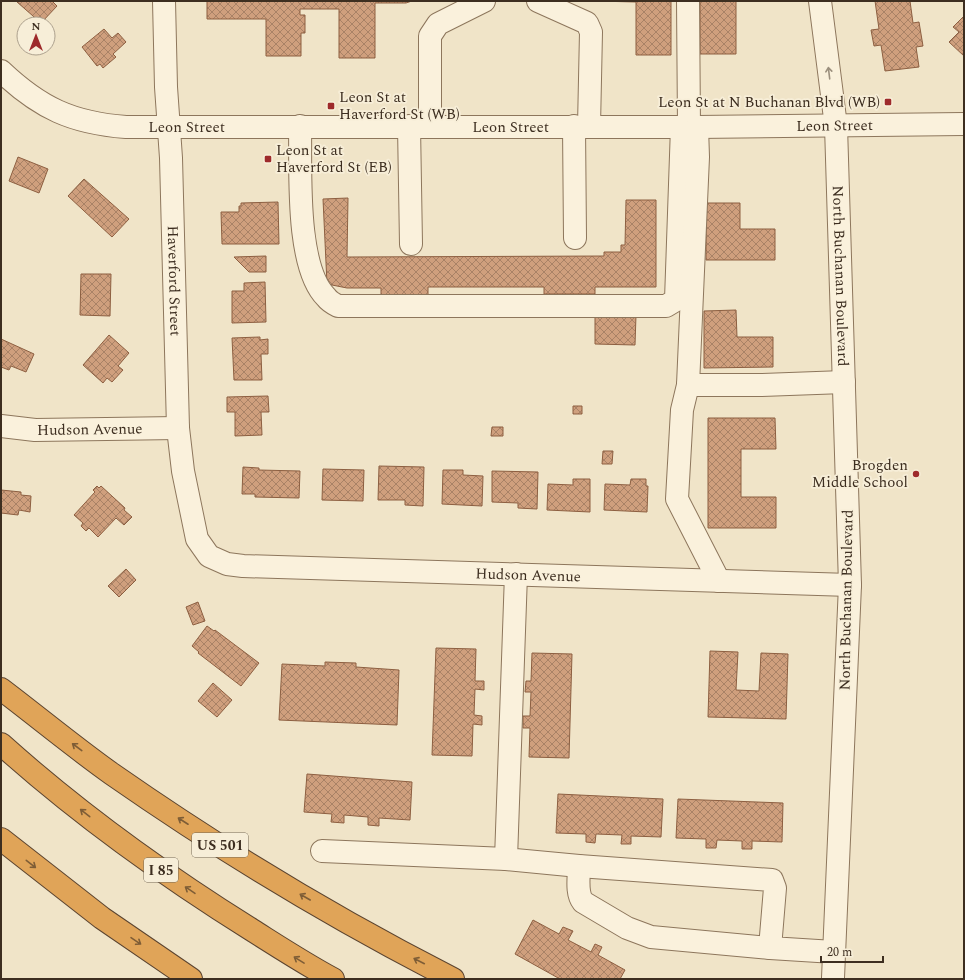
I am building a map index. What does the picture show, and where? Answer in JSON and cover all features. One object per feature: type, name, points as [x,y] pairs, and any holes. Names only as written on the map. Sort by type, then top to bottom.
[{"type":"highway","name":"US 501","points":[[1,689],[111,773],[245,862],[386,945],[453,979]]},
{"type":"highway","name":"I 85","points":[[1,744],[35,774],[124,844],[221,911],[333,979]]},
{"type":"highway","points":[[1,839],[102,918],[191,979]]},
{"type":"street","name":"Haverford Street","points":[[164,1],[171,158],[178,428],[183,471],[197,539],[209,556]]},
{"type":"street","points":[[411,244],[420,126],[430,36],[438,24],[484,1]]},
{"type":"street","points":[[538,1],[587,23],[591,32],[582,126],[574,238]]},
{"type":"street","points":[[300,126],[302,224],[308,258],[319,288],[325,297],[338,306],[666,306],[676,300],[689,127],[688,1]]},
{"type":"street","name":"North Buchanan Boulevard","points":[[820,1],[836,126],[850,585],[833,978]]},
{"type":"street","name":"Leon Street","points":[[1,71],[18,87],[56,111],[98,125],[112,126],[689,127],[964,124]]},
{"type":"street","points":[[689,127],[698,157],[688,385],[682,410],[677,499],[719,581]]},
{"type":"street","points":[[688,385],[761,385],[844,382]]},
{"type":"street","name":"Hudson Avenue","points":[[1,426],[35,430],[178,428]]},
{"type":"street","name":"Hudson Avenue","points":[[209,556],[227,564],[243,566],[850,585]]},
{"type":"street","points":[[506,859],[516,574]]},
{"type":"street","points":[[322,851],[506,859],[579,866],[772,880],[775,888],[770,948]]},
{"type":"street","points":[[579,866],[579,892],[580,898],[583,902],[627,928],[651,937],[770,948],[834,952]]},
{"type":"building","points":[[52,1],[57,6],[48,16],[33,16],[17,2]]},
{"type":"building","points":[[207,1],[412,1],[406,3],[375,3],[375,58],[339,58],[339,9],[300,9],[300,15],[305,15],[305,33],[301,33],[301,56],[266,56],[266,19],[207,19]]},
{"type":"building","points":[[596,1],[671,1],[671,55],[636,55],[636,2]]},
{"type":"building","points":[[700,1],[736,1],[736,54],[700,54]]},
{"type":"building","points":[[875,1],[910,1],[913,23],[919,22],[923,46],[916,47],[919,67],[885,71],[881,45],[874,46],[871,30],[879,29]]},
{"type":"building","points":[[964,16],[964,56],[949,42],[959,32],[953,27]]},
{"type":"building","points":[[104,29],[112,38],[118,33],[126,42],[113,54],[116,57],[103,68],[100,64],[97,66],[82,47]]},
{"type":"building","points":[[18,157],[48,169],[39,193],[9,181]]},
{"type":"building","points":[[84,179],[129,219],[112,237],[68,196]]},
{"type":"building","points":[[348,198],[347,257],[604,256],[604,252],[621,252],[621,245],[625,245],[626,200],[656,200],[656,287],[595,287],[595,294],[544,294],[544,287],[428,287],[428,295],[381,295],[381,288],[347,288],[327,284],[323,199]]},
{"type":"building","points":[[278,202],[279,244],[222,244],[221,212],[239,212],[239,206],[241,206],[241,203]]},
{"type":"building","points":[[706,203],[740,203],[740,229],[775,229],[775,260],[706,260]]},
{"type":"building","points":[[266,256],[266,272],[249,272],[234,257]]},
{"type":"building","points":[[81,274],[111,274],[110,316],[80,315]]},
{"type":"building","points":[[265,282],[266,322],[232,323],[232,291],[244,291],[244,283]]},
{"type":"building","points":[[736,310],[737,337],[773,337],[773,367],[704,368],[704,311]]},
{"type":"building","points":[[595,315],[636,315],[635,345],[595,344]]},
{"type":"building","points":[[109,335],[129,353],[118,366],[123,370],[112,382],[107,378],[103,383],[83,365]]},
{"type":"building","points":[[260,337],[260,340],[268,339],[268,354],[261,354],[262,380],[234,380],[232,338]]},
{"type":"building","points":[[1,339],[34,354],[26,372],[11,366],[9,370],[1,367]]},
{"type":"building","points":[[268,396],[269,412],[261,412],[262,435],[235,436],[235,412],[227,412],[227,397]]},
{"type":"building","points":[[573,406],[582,406],[582,414],[573,414]]},
{"type":"building","points":[[708,418],[775,418],[776,449],[741,449],[741,497],[776,497],[776,528],[708,528]]},
{"type":"building","points":[[492,427],[503,427],[503,436],[491,436]]},
{"type":"building","points":[[603,451],[613,451],[612,464],[602,464]]},
{"type":"building","points":[[379,466],[424,467],[423,506],[405,505],[405,500],[378,500]]},
{"type":"building","points":[[243,467],[259,468],[259,470],[300,471],[299,498],[255,497],[255,494],[242,494]]},
{"type":"building","points":[[323,469],[364,470],[363,501],[322,500]]},
{"type":"building","points":[[443,470],[463,470],[463,475],[483,476],[482,506],[442,504]]},
{"type":"building","points":[[492,471],[538,472],[537,509],[518,508],[518,503],[492,502]]},
{"type":"building","points":[[573,479],[590,479],[590,512],[547,510],[548,484],[573,485]]},
{"type":"building","points":[[631,479],[646,479],[646,486],[648,486],[647,512],[604,510],[605,484],[630,485]]},
{"type":"building","points":[[97,486],[99,488],[101,486],[125,508],[124,510],[132,517],[124,525],[116,518],[98,537],[89,528],[86,531],[81,526],[83,523],[74,515],[95,492],[93,490]]},
{"type":"building","points":[[1,490],[21,492],[21,495],[31,496],[30,512],[19,510],[18,515],[1,513]]},
{"type":"building","points":[[126,569],[136,580],[119,597],[108,586]]},
{"type":"building","points":[[198,602],[205,621],[193,625],[186,607]]},
{"type":"building","points":[[207,626],[214,631],[215,630],[259,663],[241,686],[198,653],[199,652],[192,646]]},
{"type":"building","points":[[436,648],[476,649],[475,681],[484,681],[484,690],[475,689],[474,715],[482,716],[482,725],[473,724],[472,756],[432,755]]},
{"type":"building","points":[[710,651],[738,652],[736,690],[759,691],[761,653],[788,654],[786,719],[708,717]]},
{"type":"building","points":[[532,653],[572,654],[569,758],[529,757],[530,728],[523,728],[523,716],[530,716],[531,692],[525,692],[526,681],[531,681]]},
{"type":"building","points":[[325,662],[356,663],[356,667],[399,670],[397,725],[279,720],[282,664],[325,666]]},
{"type":"building","points":[[213,683],[232,700],[217,717],[198,701]]},
{"type":"building","points":[[307,774],[412,782],[410,820],[379,818],[379,826],[368,825],[368,817],[344,815],[344,823],[331,822],[332,814],[304,812]]},
{"type":"building","points":[[558,794],[663,799],[661,837],[631,836],[631,844],[621,844],[622,835],[596,834],[595,843],[586,842],[586,834],[556,833]]},
{"type":"building","points":[[678,799],[783,803],[782,842],[752,841],[752,849],[742,849],[742,841],[717,840],[716,848],[706,848],[706,839],[676,838]]},
{"type":"building","points":[[533,920],[559,934],[563,927],[573,931],[568,940],[591,952],[595,944],[602,947],[598,955],[625,970],[620,979],[560,979],[515,954]]},
{"type":"place","name":"Leon St at N Buchanan Blvd (WB)","points":[[888,102]]},
{"type":"place","name":"Leon St at Haverford St (WB)","points":[[331,106]]},
{"type":"place","name":"Leon St at Haverford St (EB)","points":[[268,159]]},
{"type":"place","name":"Brogden Middle School","points":[[916,474]]}]
